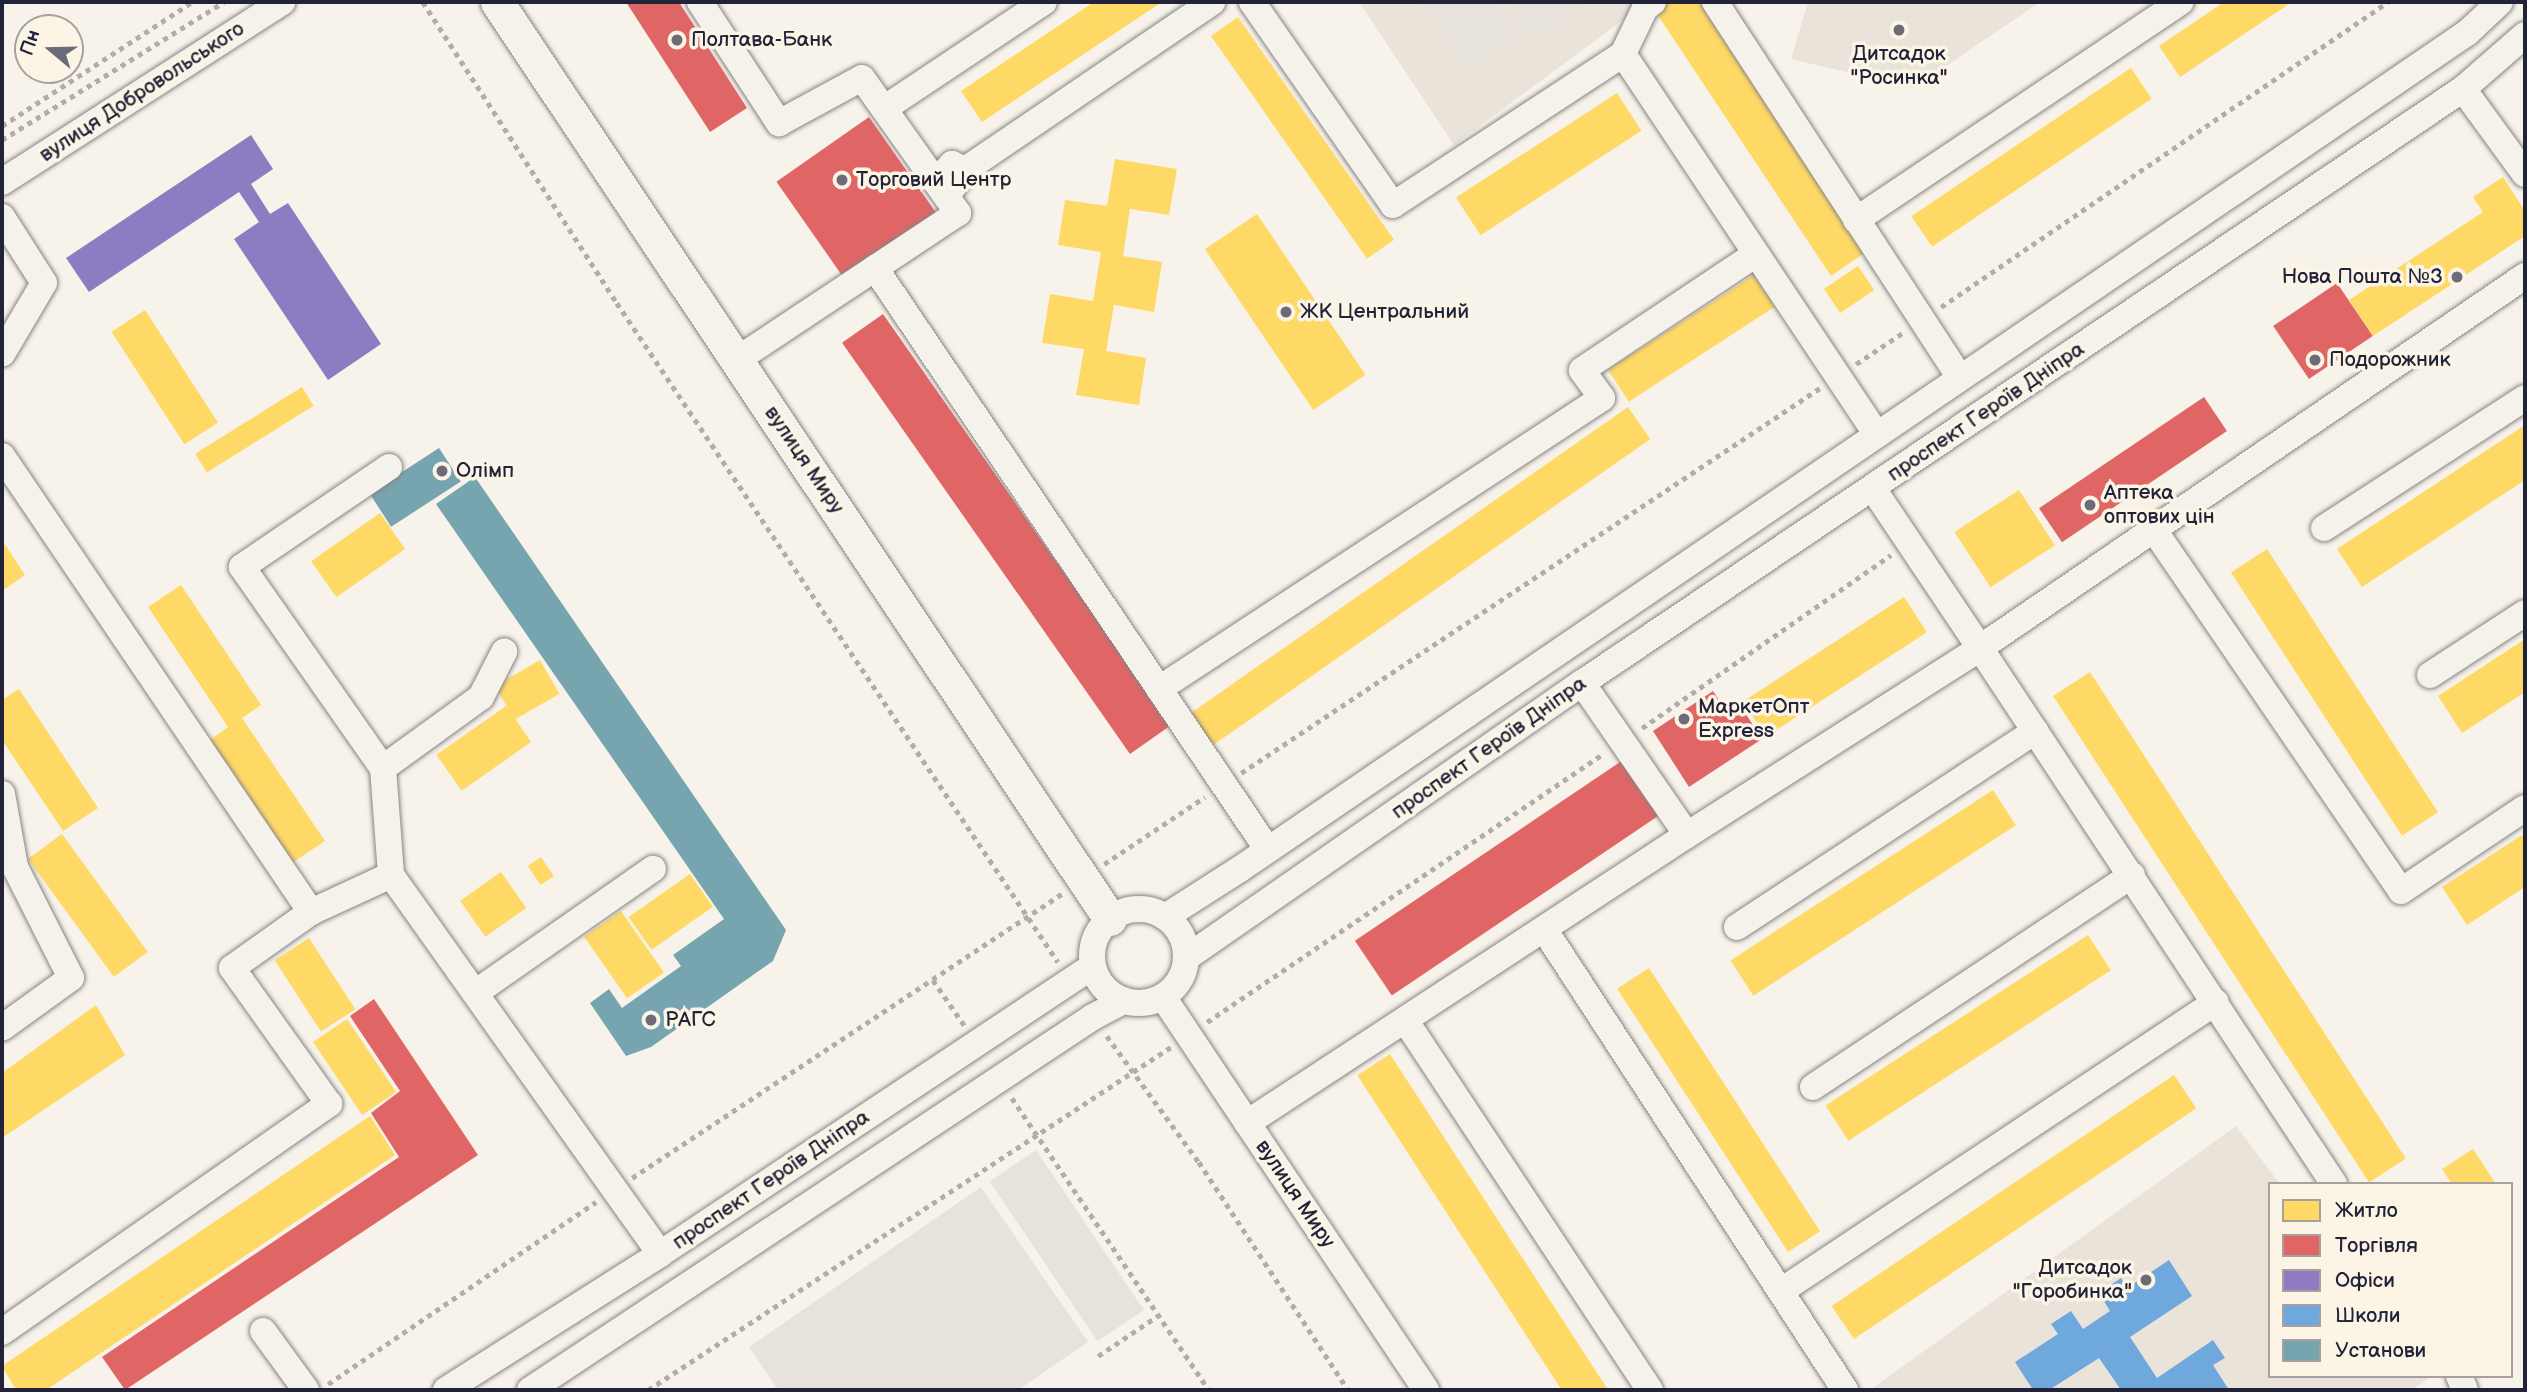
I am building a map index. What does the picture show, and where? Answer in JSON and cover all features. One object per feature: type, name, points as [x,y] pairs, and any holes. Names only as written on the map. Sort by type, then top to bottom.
[{"type":"main road","name":"вулиця Миру","points":[[497,2],[1110,919]]},
{"type":"street","name":"вулиця Добровольського","points":[[2,182],[282,2]]},
{"type":"street","points":[[700,2],[779,123],[862,78],[958,213],[737,359]]},
{"type":"street","points":[[885,108],[1044,2]]},
{"type":"street","points":[[936,182],[952,164],[965,170],[1212,2]]},
{"type":"street","points":[[1252,2],[1393,205],[1623,54],[1645,8],[1653,2]]},
{"type":"street","points":[[1715,2],[1959,377]]},
{"type":"street","points":[[1856,220],[2181,2]]},
{"type":"street","name":"проспект Героїв Дніпра","points":[[1165,917],[1268,850],[2467,33],[2500,2]]},
{"type":"street","name":"проспект Героїв Дніпра","points":[[1186,958],[1582,683],[2463,89],[2525,35]]},
{"type":"street","points":[[1623,54],[1876,434]]},
{"type":"street","points":[[2463,89],[2525,174]]},
{"type":"street","points":[[2,217],[44,283],[2,354]]},
{"type":"street","points":[[2153,246],[2178,283]]},
{"type":"street","points":[[1159,689],[1602,398],[1582,370],[1756,254]]},
{"type":"street","points":[[875,268],[1268,850]]},
{"type":"street","points":[[1247,1123],[1687,835],[1980,648],[2525,276]]},
{"type":"street","points":[[2323,528],[2525,398]]},
{"type":"street","points":[[2,456],[311,912]]},
{"type":"street","points":[[388,467],[242,567],[383,768],[391,875],[660,1254]]},
{"type":"street","points":[[1873,489],[2132,875],[2333,1182]]},
{"type":"street","points":[[1773,505],[1794,541]]},
{"type":"street","points":[[2154,530],[2401,891],[2525,808]]},
{"type":"street","points":[[2430,676],[2525,613]]},
{"type":"street","points":[[383,768],[481,697],[504,652]]},
{"type":"street","points":[[1582,683],[1687,835]]},
{"type":"street","points":[[1738,927],[2035,731]]},
{"type":"street","points":[[2,794],[15,867],[71,978],[2,1028]]},
{"type":"street","points":[[475,993],[653,869]]},
{"type":"street","points":[[2,1332],[329,1104],[232,968],[311,912],[391,875]]},
{"type":"street","points":[[1813,1087],[2132,875]]},
{"type":"street","points":[[1137,909],[1165,917],[1181,935],[1186,958],[1183,973],[1175,987],[1163,997],[1150,1002],[1123,1000],[1102,986],[1093,966],[1093,947],[1099,932],[1110,919],[1137,909]]},
{"type":"street","points":[[1544,929],[1845,1390]]},
{"type":"street","name":"проспект Героїв Дніпра","points":[[446,1390],[660,1254],[1093,966]]},
{"type":"street","name":"вулиця Миру","points":[[1163,997],[1426,1390]]},
{"type":"street","name":"проспект Героїв Дніпра","points":[[530,1390],[1093,1017],[1123,1000]]},
{"type":"street","points":[[1781,1291],[2216,1002]]},
{"type":"street","points":[[1405,1020],[1650,1390]]},
{"type":"street","points":[[262,1331],[306,1390]]},
{"type":"path","points":[[2,126],[192,2]]},
{"type":"path","points":[[2,140],[224,2]]},
{"type":"path","points":[[424,2],[617,303],[1071,981]]},
{"type":"path","points":[[319,1390],[614,1190],[1838,377],[2388,2]]},
{"type":"path","points":[[648,1390],[1189,1035],[1623,741],[1894,553]]},
{"type":"path","points":[[933,980],[976,1044]]},
{"type":"path","points":[[1093,1017],[1199,1162],[1348,1390]]},
{"type":"path","points":[[999,1079],[1209,1390]]},
{"type":"path","points":[[1098,1356],[1159,1315]]},
{"type":"shaded area","points":[[1359,2],[1647,2],[1454,145]]},
{"type":"shaded area","points":[[1417,2],[1495,2],[1520,34],[1472,72]]},
{"type":"shaded area","points":[[1506,2],[1586,2],[1537,41]]},
{"type":"shaded area","name":"Дитсадок \"Росинка\"","points":[[1808,2],[2040,2],[1914,88],[1791,59]]},
{"type":"shaded area","name":"Дитсадок \"Горобинка\"","points":[[2236,1126],[2278,1182],[2268,1182],[2268,1378],[2428,1379],[2411,1390],[1870,1390]]},
{"type":"shaded area","points":[[1036,1150],[1144,1310],[1097,1341],[990,1181]]},
{"type":"shaded area","points":[[981,1187],[1088,1342],[1018,1390],[778,1390],[749,1347]]},
{"type":"building: Житло","points":[[1094,2],[1162,2],[982,122],[961,91]]},
{"type":"building: Житло","points":[[1669,2],[1699,2],[1866,252],[1831,276],[1655,11]]},
{"type":"building: Житло","points":[[2224,2],[2292,2],[2180,77],[2159,46]]},
{"type":"building: Житло","points":[[1238,17],[1394,240],[1367,259],[1211,36]]},
{"type":"building: Житло","points":[[2131,68],[2152,99],[1932,247],[1911,216]]},
{"type":"building: Житло","points":[[1617,93],[1642,131],[1480,235],[1456,198]]},
{"type":"building: Житло","points":[[1115,159],[1177,169],[1169,215],[1130,209],[1123,256],[1162,262],[1154,312],[1114,305],[1106,351],[1146,358],[1139,405],[1076,395],[1084,349],[1042,343],[1050,294],[1093,301],[1101,252],[1058,245],[1065,200],[1107,206]]},
{"type":"building: Житло","points":[[2503,177],[2525,211],[2525,236],[2373,336],[2349,300],[2483,212],[2473,197]]},
{"type":"building: Житло","name":"ЖК Центральний","points":[[1257,214],[1365,375],[1313,410],[1205,249]]},
{"type":"building: Житло","points":[[1858,266],[1874,290],[1840,313],[1824,289]]},
{"type":"building: Житло","points":[[1754,275],[1775,307],[1629,402],[1608,370]]},
{"type":"building: Житло","points":[[145,310],[218,422],[184,444],[111,332]]},
{"type":"building: Житло","points":[[302,387],[314,406],[207,472],[195,454]]},
{"type":"building: Житло","points":[[1628,407],[1650,439],[1213,745],[1191,713]]},
{"type":"building: Житло","points":[[2525,425],[2525,480],[2362,587],[2337,549]]},
{"type":"building: Житло","points":[[2019,490],[2055,545],[1990,587],[1954,532]]},
{"type":"building: Житло","points":[[380,513],[405,549],[336,597],[311,561]]},
{"type":"building: Житло","points":[[2,540],[25,575],[2,591]]},
{"type":"building: Житло","points":[[2267,549],[2438,812],[2402,836],[2231,572]]},
{"type":"building: Житло","points":[[181,585],[261,705],[242,718],[325,841],[292,863],[210,740],[228,727],[148,607]]},
{"type":"building: Житло","points":[[1904,597],[1927,632],[1766,737],[1743,702]]},
{"type":"building: Житло","points":[[2525,639],[2525,692],[2462,733],[2438,696]]},
{"type":"building: Житло","points":[[540,660],[560,694],[514,720],[495,686]]},
{"type":"building: Житло","points":[[2090,672],[2406,1158],[2369,1182],[2053,696]]},
{"type":"building: Житло","points":[[19,689],[98,808],[63,831],[2,740],[2,700]]},
{"type":"building: Житло","points":[[506,706],[531,742],[462,791],[436,755]]},
{"type":"building: Житло","points":[[1993,790],[2016,825],[1753,996],[1730,960]]},
{"type":"building: Житло","points":[[2525,833],[2525,887],[2467,925],[2442,887]]},
{"type":"building: Житло","points":[[62,834],[148,952],[114,977],[28,859]]},
{"type":"building: Житло","points":[[541,857],[554,876],[541,885],[528,866]]},
{"type":"building: Житло","points":[[501,872],[526,908],[485,937],[460,901]]},
{"type":"building: Житло","points":[[690,874],[713,907],[652,950],[629,917]]},
{"type":"building: Житло","points":[[621,911],[664,972],[627,998],[584,937]]},
{"type":"building: Житло","points":[[2088,935],[2111,970],[1848,1141],[1825,1105]]},
{"type":"building: Житло","points":[[309,938],[355,1009],[321,1032],[275,960]]},
{"type":"building: Житло","points":[[1649,968],[1820,1231],[1788,1252],[1617,989]]},
{"type":"building: Житло","points":[[96,1005],[125,1055],[2,1138],[2,1073]]},
{"type":"building: Житло","points":[[347,1019],[396,1092],[362,1115],[313,1042]]},
{"type":"building: Житло","points":[[1390,1054],[1608,1390],[1562,1390],[1357,1075]]},
{"type":"building: Житло","points":[[2174,1075],[2196,1108],[1854,1339],[1832,1306]]},
{"type":"building: Житло","points":[[370,1116],[395,1155],[46,1390],[16,1390],[2,1366]]},
{"type":"building: Житло","points":[[2473,1149],[2495,1182],[2451,1182],[2442,1169]]},
{"type":"building: Торгівля","points":[[626,2],[679,2],[747,108],[710,132]]},
{"type":"building: Торгівля","points":[[869,117],[936,213],[844,278],[776,182]]},
{"type":"building: Торгівля","points":[[2337,283],[2373,336],[2309,379],[2273,326]]},
{"type":"building: Торгівля","points":[[883,314],[1171,725],[1130,754],[842,343]]},
{"type":"building: Торгівля","points":[[2204,397],[2227,431],[2062,542],[2039,508]]},
{"type":"building: Торгівля","points":[[1713,691],[1730,717],[1742,708],[1762,739],[1689,787],[1653,731]]},
{"type":"building: Торгівля","points":[[1626,758],[1663,813],[1392,996],[1355,941]]},
{"type":"building: Торгівля","points":[[374,999],[478,1155],[125,1390],[102,1357],[399,1157],[371,1113],[400,1091],[350,1016]]},
{"type":"building: Офіси","points":[[251,135],[273,169],[251,184],[270,214],[288,203],[381,344],[328,380],[234,239],[259,222],[239,192],[89,292],[66,258]]},
{"type":"building: Школи","points":[[2169,1260],[2192,1296],[2130,1337],[2157,1378],[2213,1340],[2225,1358],[2213,1365],[2229,1390],[2121,1390],[2099,1358],[2049,1390],[2033,1390],[2015,1362],[2058,1334],[2051,1324],[2071,1311],[2083,1329],[2110,1311],[2099,1293],[2121,1278],[2127,1288]]},
{"type":"building: Установи","points":[[439,448],[461,482],[391,527],[369,493]]},
{"type":"building: Установи","points":[[475,477],[786,930],[773,961],[651,1047],[626,1056],[590,1003],[609,989],[622,1008],[681,966],[673,955],[724,919],[436,504]]},
{"type":"place","name":"Дитсадок \"Росинка\"","points":[[1899,30]]},
{"type":"place","name":"Полтава-Банк","points":[[677,40]]},
{"type":"place","name":"Торговий Центр","points":[[842,180]]},
{"type":"place","name":"Нова Пошта №3","points":[[2457,277]]},
{"type":"place","name":"ЖК Центральний","points":[[1286,312]]},
{"type":"place","name":"Подорожник","points":[[2315,360]]},
{"type":"place","name":"Олімп","points":[[442,471]]},
{"type":"place","name":"Аптека оптових цін","points":[[2090,505]]},
{"type":"place","name":"МаркетОпт Express","points":[[1684,719]]},
{"type":"place","name":"РАГС","points":[[651,1020]]},
{"type":"place","name":"Дитсадок \"Горобинка\"","points":[[2146,1280]]}]
